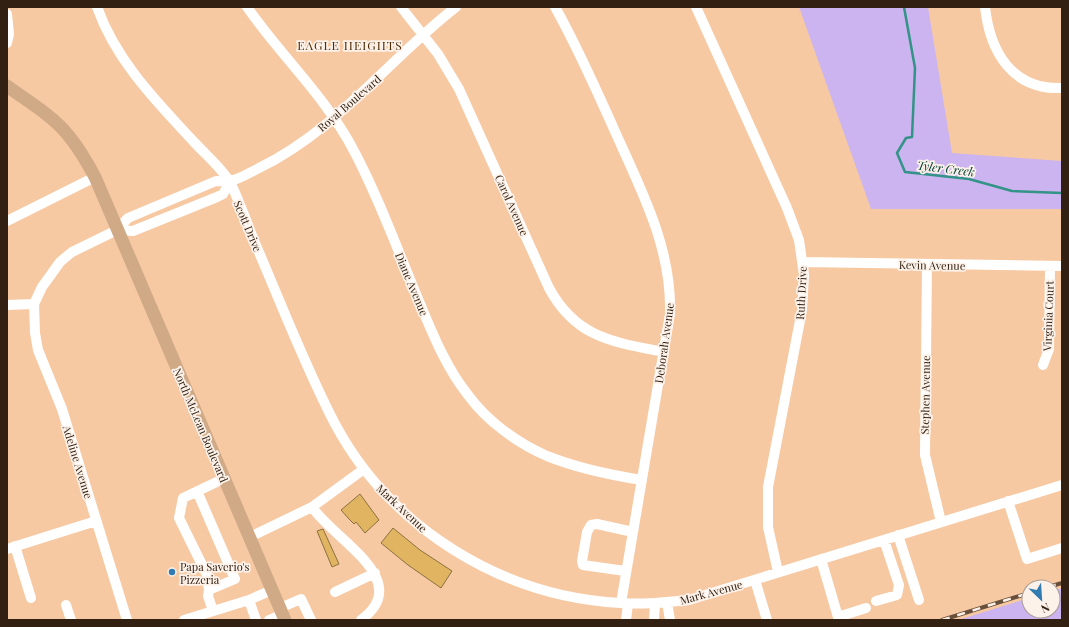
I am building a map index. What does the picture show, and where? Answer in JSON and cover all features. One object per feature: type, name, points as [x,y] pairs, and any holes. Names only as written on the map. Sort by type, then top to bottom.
[{"type":"main road","name":"North McLean Boulevard","points":[[7,86],[49,117],[67,134],[83,155],[95,177],[282,614]]},
{"type":"street","name":"Scott Drive","points":[[97,7],[114,43],[144,87],[230,182],[321,395],[348,446],[364,469]]},
{"type":"street","name":"Diane Avenue","points":[[247,7],[334,118],[348,139],[368,180],[436,342],[452,372],[468,396],[502,429],[525,445],[571,465],[642,480]]},
{"type":"street","name":"Carol Avenue","points":[[401,7],[438,54],[459,89],[549,288],[562,308],[583,328],[600,337],[620,344],[664,352]]},
{"type":"street","name":"Royal Boulevard","points":[[34,304],[42,287],[60,262],[77,249],[117,230],[128,218],[216,181],[230,182],[274,160],[334,118],[456,7]]},
{"type":"street","name":"Deborah Avenue","points":[[555,7],[579,52],[648,205],[665,254],[670,314],[633,532],[625,570],[624,604],[626,620]]},
{"type":"street","name":"Ruth Drive","points":[[696,7],[787,208],[799,240],[803,262],[804,275],[802,310],[768,487],[768,527],[778,572]]},
{"type":"street","points":[[985,7],[988,25],[997,48],[1014,74],[1032,85],[1062,88]]},
{"type":"street","points":[[7,14],[9,34],[7,43]]},
{"type":"street","points":[[7,221],[95,177]]},
{"type":"street","name":"Royal Boulevard","points":[[117,230],[129,232],[139,229],[217,197],[223,194],[230,182]]},
{"type":"street","name":"Kevin Avenue","points":[[803,262],[1062,266]]},
{"type":"street","name":"Stephen Avenue","points":[[927,265],[925,455],[941,522]]},
{"type":"street","name":"Virginia Court","points":[[1042,365],[1049,348],[1050,266]]},
{"type":"street","points":[[7,305],[34,304]]},
{"type":"street","name":"Adeline Avenue","points":[[34,304],[35,333],[38,350],[62,409],[127,620]]},
{"type":"street","points":[[250,537],[312,507],[364,469]]},
{"type":"street","name":"Mark Avenue","points":[[364,469],[380,489],[414,522],[454,551],[478,564],[502,576],[545,591],[624,604],[690,600],[1062,485]]},
{"type":"street","points":[[212,611],[208,596],[209,590],[207,575],[179,518],[183,498],[223,479]]},
{"type":"street","points":[[197,491],[235,579],[209,590]]},
{"type":"street","points":[[1008,501],[1027,559],[1062,548]]},
{"type":"street","points":[[312,507],[375,573],[381,588],[380,598],[361,620]]},
{"type":"street","points":[[31,598],[11,547],[96,521]]},
{"type":"street","points":[[625,570],[583,565],[582,560],[588,528],[591,525],[597,524],[633,532]]},
{"type":"street","points":[[898,535],[919,600]]},
{"type":"street","points":[[876,601],[896,595],[899,585],[884,540]]},
{"type":"street","points":[[821,559],[838,617],[866,608]]},
{"type":"street","points":[[335,592],[375,573]]},
{"type":"street","points":[[755,580],[767,620]]},
{"type":"street","points":[[184,620],[249,600],[272,590]]},
{"type":"street","points":[[269,620],[282,614],[301,599],[311,620]]},
{"type":"street","points":[[249,600],[256,620]]},
{"type":"street","points":[[667,602],[670,620]]},
{"type":"street","points":[[654,620],[655,603]]},
{"type":"street","points":[[66,606],[71,620]]},
{"type":"shaded area","points":[[799,7],[928,7],[952,153],[1062,161],[1062,209],[871,209]]},
{"type":"shaded area","points":[[1061,588],[1062,620],[958,620],[1021,600],[1021,619],[1061,619]]},
{"type":"building","points":[[360,494],[379,520],[365,533],[356,522],[354,524],[341,510]]},
{"type":"building","points":[[393,528],[420,550],[452,571],[441,588],[408,565],[381,543]]},
{"type":"building","points":[[323,529],[339,564],[332,567],[317,531]]},
{"type":"waterway","name":"Tyler Creek","points":[[904,7],[915,68],[912,137],[906,138],[897,153],[905,172],[969,179],[1012,191],[1062,193]]},
{"type":"railway","points":[[942,620],[1021,595]]},
{"type":"place","name":"Papa Saverio's Pizzeria","points":[[172,572]]},
{"type":"district","name":"EAGLE HEIGHTS","points":[[350,45]]}]
